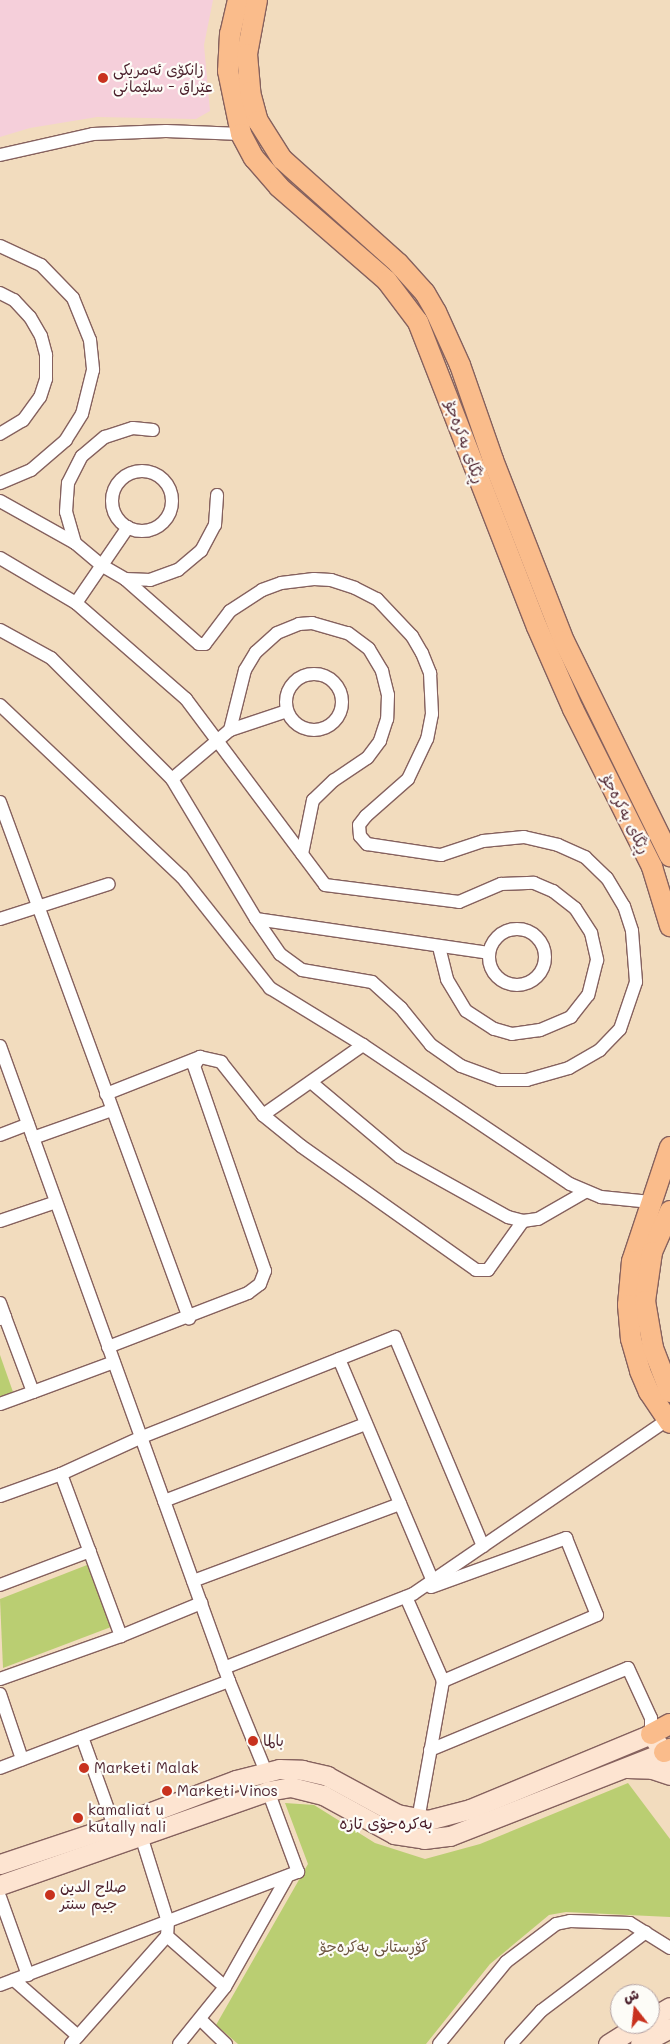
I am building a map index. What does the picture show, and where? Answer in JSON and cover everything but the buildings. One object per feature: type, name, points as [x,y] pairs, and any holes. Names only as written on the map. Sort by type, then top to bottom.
[{"type":"main road","name":"ڕێگای بەکرەجۆ","points":[[238,0],[230,34],[228,70],[241,134],[273,180],[387,281],[418,322],[537,627],[573,709],[652,868],[670,926]]},
{"type":"main road","name":"ڕێگای بەکرەجۆ","points":[[257,0],[249,36],[247,71],[254,109],[263,133],[282,159],[306,184],[414,279],[436,312],[460,365],[493,460],[564,640],[670,856]]},
{"type":"main road","points":[[241,134],[263,133]]},
{"type":"main road","points":[[670,1147],[632,1261],[638,1320],[670,1392]]},
{"type":"main road","points":[[669,1421],[644,1383],[634,1356],[638,1320],[647,1272],[670,1210]]},
{"type":"main road","points":[[0,1864],[114,1826],[236,1780],[290,1768],[327,1776],[397,1814],[418,1820],[438,1819],[470,1809],[662,1726],[668,1754],[618,1768],[464,1833],[438,1838],[394,1834],[311,1790],[291,1787],[268,1791],[0,1885]]},
{"type":"main road","points":[[610,1750],[618,1768]]},
{"type":"main road","points":[[618,1768],[652,1769],[670,1775]]},
{"type":"main road","points":[[640,2044],[670,2028]]},
{"type":"main road","points":[[608,2044],[624,2034]]},
{"type":"street","points":[[0,156],[93,134],[166,131],[241,134]]},
{"type":"street","points":[[0,246],[41,265],[64,286],[86,325],[92,370],[87,400],[66,440],[32,470],[0,482]]},
{"type":"street","points":[[0,293],[14,300],[30,317],[41,336],[46,356],[46,378],[40,397],[23,420],[0,434]]},
{"type":"street","points":[[75,543],[66,512],[68,483],[82,456],[105,437],[133,428],[153,430]]},
{"type":"street","points":[[138,472],[160,477],[172,496],[167,519],[147,531],[128,527],[117,517],[112,506],[118,484],[138,472]]},
{"type":"street","points":[[125,579],[150,580],[178,570],[201,551],[215,525],[218,495]]},
{"type":"street","points":[[0,502],[75,543],[101,565],[125,579],[199,644],[205,644],[230,611],[262,590],[280,583],[314,579],[331,580],[355,588],[377,599],[412,636],[422,653],[430,673],[432,714],[427,739],[408,778],[366,816],[359,825],[360,836],[367,844],[441,855],[483,841],[524,837],[558,845],[578,853],[607,878],[624,906],[632,931],[636,982],[620,1029],[600,1050],[551,1074],[527,1080],[499,1080],[461,1066],[431,1046],[401,1008],[372,982],[302,970],[280,954],[256,919],[172,779],[51,658],[0,630]]},
{"type":"street","points":[[76,603],[128,527]]},
{"type":"street","points":[[0,558],[76,603],[186,700],[325,885],[447,901],[470,898],[501,884],[534,883],[553,891],[576,908],[591,933],[597,960],[588,995],[571,1017],[540,1030],[512,1034],[494,1029],[466,1011],[447,979],[439,946]]},
{"type":"street","points":[[230,730],[245,670],[256,652],[288,627],[312,623],[336,628],[359,640],[376,659],[388,695],[384,732],[367,758],[334,780],[313,800],[302,854]]},
{"type":"street","points":[[305,675],[327,677],[341,694],[340,715],[323,729],[301,728],[287,711],[289,689],[305,675]]},
{"type":"street","points":[[0,705],[182,877],[259,977],[283,997],[363,1045],[585,1192],[601,1197],[652,1202]]},
{"type":"street","points":[[172,779],[230,730],[287,711]]},
{"type":"street","points":[[0,802],[189,1318]]},
{"type":"street","points":[[0,920],[109,884]]},
{"type":"street","points":[[256,919],[489,954]]},
{"type":"street","points":[[526,929],[543,943],[545,965],[531,982],[509,984],[492,971],[489,954],[495,939],[504,932],[526,929]]},
{"type":"street","points":[[263,1115],[312,1083],[363,1045]]},
{"type":"street","points":[[0,1046],[224,1668],[266,1772]]},
{"type":"street","points":[[106,1094],[200,1057],[221,1062],[263,1115],[301,1146],[480,1272],[488,1270],[523,1221]]},
{"type":"street","points":[[108,1347],[189,1318],[248,1293],[260,1284],[265,1271],[194,1066],[200,1057]]},
{"type":"street","points":[[312,1083],[407,1162],[503,1214],[523,1221],[538,1219],[585,1192]]},
{"type":"street","points":[[33,1138],[112,1110]]},
{"type":"street","points":[[0,1134],[28,1124]]},
{"type":"street","points":[[0,1221],[56,1202]]},
{"type":"street","points":[[0,1303],[3,1318],[33,1392]]},
{"type":"street","points":[[0,1496],[61,1474],[142,1437],[395,1337],[483,1546]]},
{"type":"street","points":[[339,1359],[433,1581]]},
{"type":"street","points":[[0,1404],[114,1362]]},
{"type":"street","points":[[410,1596],[669,1421]]},
{"type":"street","points":[[164,1501],[366,1424]]},
{"type":"street","points":[[61,1474],[121,1636]]},
{"type":"street","points":[[193,1581],[400,1504]]},
{"type":"street","points":[[224,1668],[566,1538],[596,1615],[443,1681]]},
{"type":"street","points":[[0,1585],[90,1552]]},
{"type":"street","points":[[410,1596],[443,1681],[418,1820]]},
{"type":"street","points":[[0,1679],[121,1636],[201,1604]]},
{"type":"street","points":[[430,1750],[628,1668],[662,1726]]},
{"type":"street","points":[[0,1768],[229,1681]]},
{"type":"street","points":[[0,1694],[22,1759]]},
{"type":"street","points":[[82,1737],[114,1826]]},
{"type":"street","points":[[4,1984],[286,1879],[298,1872],[268,1791]]},
{"type":"street","points":[[4,1984],[74,2040],[167,1936],[168,1922],[142,1836]]},
{"type":"street","points":[[179,2044],[202,2020],[225,1987],[286,1879]]},
{"type":"street","points":[[0,1897],[28,1975]]},
{"type":"street","points":[[438,2044],[496,1972],[550,1926],[570,1921],[623,1922],[646,1932],[670,1948]]},
{"type":"street","points":[[511,2044],[542,2011],[646,1932]]},
{"type":"street","points":[[167,1936],[225,1987]]},
{"type":"street","points":[[202,2020],[226,2044]]},
{"type":"shaded area","name":"زانکۆی ئەمریکی عێراق - سلێمانی","points":[[0,0],[213,0],[204,45],[210,111],[196,119],[97,117],[30,128],[0,137]]},
{"type":"green space","points":[[0,1355],[13,1392],[0,1397]]},
{"type":"green space","points":[[87,1565],[111,1627],[3,1668],[0,1599]]},
{"type":"green space","name":"گۆڕستانی بەکرەجۆ","points":[[628,1783],[670,1839],[670,1917],[566,1912],[549,1915],[490,1964],[426,2044],[238,2044],[216,2025],[308,1864],[285,1803],[314,1805],[375,1843],[425,1859],[480,1844]]},
{"type":"place","name":"زانکۆی ئەمریکی عێراق - سلێمانی","points":[[103,78]]},
{"type":"place","name":"بالما","points":[[253,1741]]},
{"type":"place","name":"Marketi Malak","points":[[84,1768]]},
{"type":"place","name":"Marketi Vinos","points":[[167,1791]]},
{"type":"place","name":"kamaliat u kutally nali","points":[[78,1818]]},
{"type":"place","name":"صلاح الدين جيم سنتر","points":[[50,1895]]},
{"type":"district","name":"بەکرەجۆی تازە","points":[[386,1823]]}]
